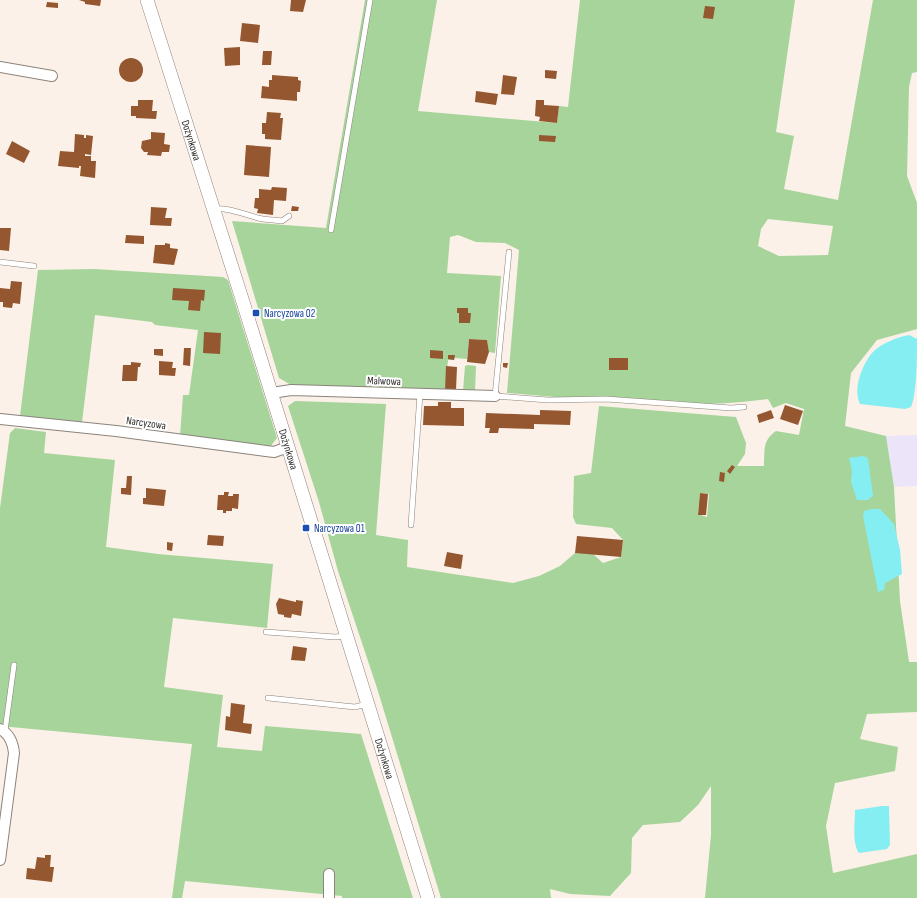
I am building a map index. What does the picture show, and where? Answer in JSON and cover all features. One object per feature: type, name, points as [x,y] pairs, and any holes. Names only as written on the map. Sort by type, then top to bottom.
[{"type":"street","name":"Dożynkowa","points":[[147,0],[272,393],[428,898]]},
{"type":"street","points":[[0,66],[52,76]]},
{"type":"street","name":"Malwowa","points":[[272,393],[291,390],[496,396]]},
{"type":"street","name":"Narcyzowa","points":[[0,419],[116,431],[274,452],[288,447]]},
{"type":"street","points":[[0,860],[2,827],[14,753],[12,742],[2,730]]},
{"type":"street","points":[[329,874],[329,898]]},
{"type":"lane","points":[[331,230],[370,0]]},
{"type":"lane","points":[[214,209],[223,208],[234,212],[282,221],[289,216]]},
{"type":"lane","points":[[509,252],[496,396],[548,400],[606,399],[731,408],[744,406]]},
{"type":"lane","points":[[0,262],[34,266]]},
{"type":"lane","points":[[411,525],[420,394]]},
{"type":"lane","points":[[266,632],[335,638],[346,636]]},
{"type":"lane","points":[[2,730],[14,665]]},
{"type":"lane","points":[[268,698],[350,706],[367,704]]},
{"type":"shaded area","points":[[917,435],[917,486],[894,487],[886,436]]},
{"type":"green space","points":[[365,0],[437,0],[418,111],[557,123],[559,106],[568,107],[580,0],[795,0],[776,132],[794,136],[784,189],[838,200],[873,0],[917,0],[917,72],[912,73],[909,87],[907,176],[917,203],[917,329],[877,340],[851,373],[845,426],[886,436],[894,487],[900,601],[909,662],[917,662],[917,712],[867,714],[860,739],[898,747],[895,771],[835,783],[826,826],[833,873],[917,854],[917,898],[705,898],[711,835],[711,786],[698,805],[680,822],[643,825],[632,838],[631,873],[610,896],[570,894],[550,889],[551,898],[441,898],[377,688],[338,571],[319,502],[288,406],[295,401],[386,404],[376,535],[408,540],[407,567],[513,583],[539,576],[560,566],[575,553],[592,553],[603,563],[621,557],[623,540],[612,528],[576,524],[573,517],[574,476],[591,473],[599,406],[736,417],[746,443],[745,454],[737,466],[764,466],[765,446],[768,438],[776,431],[799,435],[804,409],[786,403],[773,408],[768,399],[703,404],[670,404],[605,401],[507,393],[519,250],[505,243],[476,242],[458,235],[450,237],[447,273],[501,276],[495,353],[489,352],[487,340],[469,339],[467,359],[455,358],[454,360],[448,360],[445,390],[291,385],[279,378],[232,221],[326,228]],"holes":[[[768,219],[833,226],[828,255],[779,256],[758,246],[761,229]],[[700,493],[709,494],[707,517],[698,514]]]},
{"type":"green space","points":[[94,269],[223,277],[228,280],[277,438],[270,447],[180,436],[183,395],[189,395],[198,330],[155,325],[152,322],[95,315],[82,422],[20,416],[38,270]]},
{"type":"green space","points":[[465,366],[476,366],[475,391],[463,391]]},
{"type":"green space","points":[[15,428],[46,432],[44,453],[115,460],[106,547],[158,554],[273,564],[267,628],[173,618],[164,687],[223,695],[217,747],[262,751],[265,726],[361,734],[413,898],[342,898],[342,896],[185,881],[182,898],[172,898],[192,744],[0,726],[0,508],[10,433]]},
{"type":"water","points":[[909,335],[917,339],[916,384],[911,407],[905,409],[860,404],[857,391],[858,383],[866,361],[878,347],[900,337]]},
{"type":"water","points":[[863,456],[868,458],[873,496],[868,500],[857,500],[851,482],[852,471],[849,458]]},
{"type":"water","points":[[880,509],[894,524],[900,550],[902,574],[885,583],[884,590],[878,592],[863,516],[864,511]]},
{"type":"water","points":[[889,806],[890,845],[887,849],[859,853],[855,844],[855,810]]},
{"type":"building","points":[[79,0],[101,0],[100,6],[85,4],[85,2]]},
{"type":"building","points":[[291,0],[306,0],[303,12],[290,11]]},
{"type":"building","points":[[47,2],[58,3],[58,8],[46,7]]},
{"type":"building","points":[[705,6],[715,7],[713,19],[703,18]]},
{"type":"building","points":[[242,23],[260,25],[258,43],[240,41]]},
{"type":"building","points":[[240,47],[240,65],[225,66],[224,48]]},
{"type":"building","points":[[263,51],[272,51],[271,65],[262,65]]},
{"type":"building","points":[[131,58],[140,61],[143,70],[140,79],[131,82],[122,79],[119,70],[122,61]]},
{"type":"building","points":[[545,70],[557,71],[556,79],[545,78]]},
{"type":"building","points":[[272,75],[298,77],[298,80],[301,81],[300,92],[297,92],[297,101],[261,98],[262,86],[269,87],[269,80],[272,80]]},
{"type":"building","points":[[503,75],[517,77],[514,95],[501,94]]},
{"type":"building","points":[[476,91],[498,94],[496,105],[475,102]]},
{"type":"building","points":[[138,100],[153,100],[152,111],[157,111],[156,119],[136,118],[136,116],[131,116],[131,106],[138,106]]},
{"type":"building","points":[[536,100],[544,100],[544,105],[559,106],[557,123],[539,121],[540,117],[535,116]]},
{"type":"building","points":[[267,112],[281,113],[280,118],[283,118],[281,140],[265,139],[265,134],[262,134],[262,123],[266,123]]},
{"type":"building","points":[[151,132],[165,133],[164,144],[170,145],[169,152],[162,152],[161,156],[147,155],[148,152],[144,152],[141,148],[142,141],[151,139]]},
{"type":"building","points":[[75,134],[84,135],[84,138],[86,138],[86,135],[93,136],[91,155],[85,154],[85,156],[91,156],[91,161],[96,161],[95,178],[80,176],[81,166],[79,166],[79,168],[58,166],[60,151],[74,152]]},
{"type":"building","points":[[539,135],[556,136],[555,142],[539,141]]},
{"type":"building","points":[[12,141],[30,151],[24,163],[6,154]]},
{"type":"building","points":[[246,145],[271,147],[269,177],[244,175]]},
{"type":"building","points":[[272,187],[287,188],[286,201],[274,200],[273,215],[257,213],[258,209],[254,208],[255,198],[259,198],[259,189],[271,190]]},
{"type":"building","points":[[292,206],[299,207],[298,211],[291,211]]},
{"type":"building","points":[[151,207],[167,208],[165,218],[172,218],[171,226],[150,225]]},
{"type":"building","points":[[0,228],[11,228],[9,251],[0,250]]},
{"type":"building","points":[[126,235],[144,236],[144,244],[125,243]]},
{"type":"building","points":[[165,243],[170,244],[170,248],[178,249],[174,265],[153,263],[155,245],[165,245]]},
{"type":"building","points":[[11,281],[22,282],[20,304],[13,303],[12,308],[3,307],[3,302],[0,302],[0,288],[10,289]]},
{"type":"building","points":[[173,288],[205,290],[204,301],[201,300],[200,311],[188,310],[189,301],[172,300]]},
{"type":"building","points":[[457,308],[468,308],[468,313],[471,313],[470,323],[459,323],[459,313],[457,313]]},
{"type":"building","points":[[204,332],[221,333],[220,354],[203,353]]},
{"type":"building","points":[[469,339],[487,340],[489,352],[485,364],[467,362]]},
{"type":"building","points":[[184,348],[191,348],[190,366],[183,365]]},
{"type":"building","points":[[154,349],[163,349],[163,356],[154,355]]},
{"type":"building","points":[[430,350],[443,351],[443,359],[430,358]]},
{"type":"building","points":[[448,355],[455,355],[454,360],[448,359]]},
{"type":"building","points":[[609,358],[628,358],[628,370],[609,370]]},
{"type":"building","points":[[159,361],[173,362],[172,368],[176,368],[175,376],[159,375]]},
{"type":"building","points":[[131,362],[141,363],[140,367],[138,367],[137,381],[122,381],[123,365],[131,365]]},
{"type":"building","points":[[503,363],[508,363],[507,368],[503,367]]},
{"type":"building","points":[[446,366],[457,367],[456,390],[445,390]]},
{"type":"building","points":[[438,402],[451,402],[451,408],[464,408],[464,426],[423,425],[424,406],[438,406]]},
{"type":"building","points":[[785,405],[803,411],[798,425],[780,419]]},
{"type":"building","points":[[540,410],[571,411],[570,425],[534,424],[534,429],[499,428],[498,433],[489,433],[490,428],[485,428],[486,413],[540,415]]},
{"type":"building","points":[[771,410],[774,418],[759,423],[757,415]]},
{"type":"building","points":[[732,465],[735,467],[730,474],[727,471]]},
{"type":"building","points":[[720,472],[725,473],[724,482],[719,481]]},
{"type":"building","points":[[127,476],[132,476],[131,495],[121,494],[121,488],[126,488]]},
{"type":"building","points":[[146,488],[166,490],[164,506],[143,504],[143,498],[146,498]]},
{"type":"building","points":[[224,492],[229,492],[228,496],[239,494],[238,509],[232,508],[232,511],[226,511],[226,513],[223,513],[223,510],[217,510],[218,495],[224,495]]},
{"type":"building","points":[[700,493],[708,494],[706,515],[698,515]]},
{"type":"building","points":[[208,535],[224,536],[223,546],[207,545]]},
{"type":"building","points":[[577,536],[623,540],[621,557],[575,553]]},
{"type":"building","points":[[167,542],[173,543],[172,551],[167,550]]},
{"type":"building","points":[[447,552],[463,555],[461,569],[444,566]]},
{"type":"building","points":[[279,598],[296,602],[296,600],[303,601],[301,616],[292,614],[291,618],[278,614],[276,604]]},
{"type":"building","points":[[293,646],[307,648],[305,661],[291,660]]},
{"type":"building","points":[[231,703],[245,705],[243,723],[252,724],[251,734],[225,730],[226,716],[230,717]]},
{"type":"building","points":[[45,855],[51,855],[50,867],[54,867],[52,882],[26,879],[27,868],[35,869],[37,857],[45,858]]},
{"type":"place","name":"Narcyzowa 02","points":[[256,313]]},
{"type":"place","name":"Narcyzowa 01","points":[[306,528]]}]
